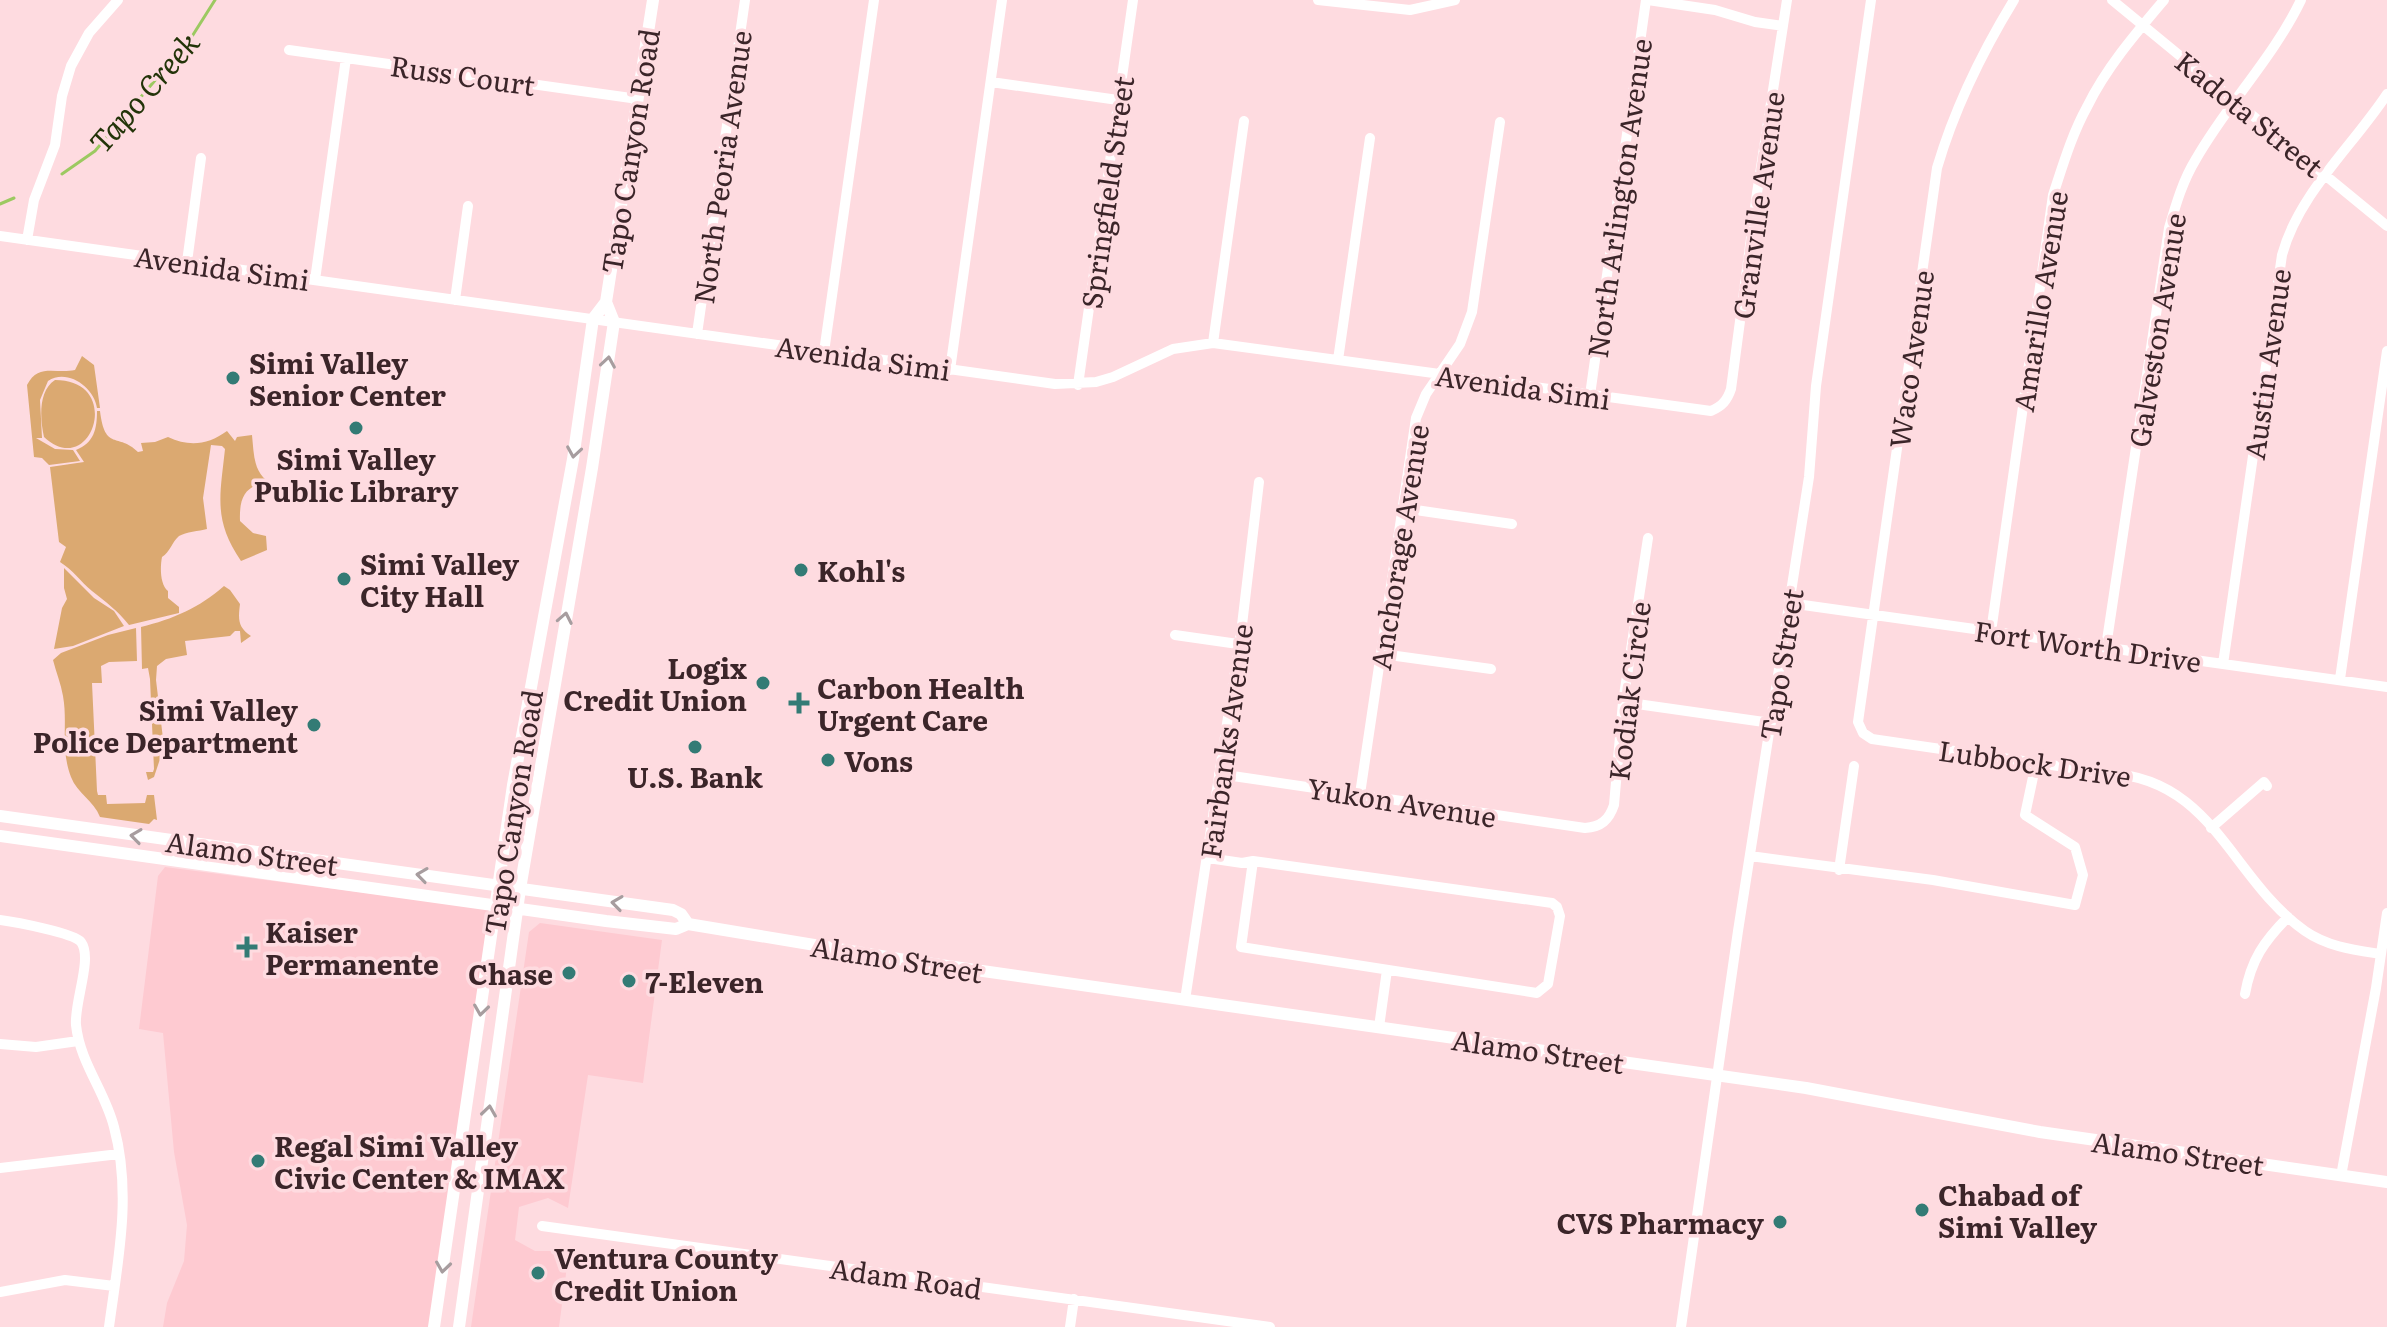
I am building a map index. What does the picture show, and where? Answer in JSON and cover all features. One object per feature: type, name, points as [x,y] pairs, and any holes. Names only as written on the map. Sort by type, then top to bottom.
[{"type":"main road","name":"Tapo Canyon Road","points":[[434,1327],[513,785],[573,459],[593,319],[606,302],[653,0]]},
{"type":"main road","name":"Tapo Canyon Road","points":[[459,1327],[520,889],[614,322],[606,302]]},
{"type":"main road","name":"Alamo Street","points":[[0,816],[673,910],[681,914],[688,924]]},
{"type":"main road","name":"Alamo Street","points":[[0,836],[676,929],[688,924],[905,960],[1806,1088],[2040,1132],[2387,1182]]},
{"type":"street","name":"North Peoria Avenue","points":[[697,334],[745,0]]},
{"type":"street","points":[[824,352],[874,0]]},
{"type":"street","points":[[950,370],[1002,0]]},
{"type":"street","name":"Springfield Street","points":[[1078,385],[1133,0]]},
{"type":"street","points":[[1318,0],[1393,10],[1430,8],[1455,0]]},
{"type":"street","points":[[1647,0],[1715,10],[1755,22],[1783,26]]},
{"type":"street","name":"North Arlington Avenue","points":[[1590,395],[1647,0]]},
{"type":"street","name":"Granville Avenue","points":[[1720,407],[1731,389],[1787,0]]},
{"type":"street","name":"Tapo Street","points":[[1681,1327],[1809,477],[1816,386],[1871,0]]},
{"type":"street","name":"Waco Avenue","points":[[1863,733],[1858,722],[1937,168],[1963,93],[1987,44],[2014,0]]},
{"type":"street","name":"Kadota Street","points":[[2112,0],[2387,226]]},
{"type":"street","name":"Amarillo Avenue","points":[[1991,632],[2053,195],[2065,156],[2087,106],[2109,70],[2164,0]]},
{"type":"street","name":"Galveston Avenue","points":[[2106,647],[2169,228],[2194,162],[2235,100],[2268,59],[2301,0]]},
{"type":"street","points":[[27,240],[34,200],[55,145],[62,96],[71,66],[89,33],[114,2]]},
{"type":"street","name":"Russ Court","points":[[289,50],[638,99]]},
{"type":"street","points":[[315,280],[346,58]]},
{"type":"street","points":[[991,82],[1118,100]]},
{"type":"street","name":"Austin Avenue","points":[[2223,664],[2282,255],[2294,219],[2387,94]]},
{"type":"street","points":[[1213,343],[1244,121]]},
{"type":"street","name":"Anchorage Avenue","points":[[1360,794],[1416,418],[1426,394],[1460,344],[1472,312],[1500,122]]},
{"type":"street","points":[[1338,360],[1370,138]]},
{"type":"street","points":[[187,262],[201,158]]},
{"type":"street","points":[[455,300],[468,206]]},
{"type":"street","name":"Avenida Simi","points":[[0,236],[1055,384],[1078,385],[1113,377],[1173,349],[1213,343],[1701,411],[1720,407]]},
{"type":"street","points":[[2340,679],[2387,351]]},
{"type":"street","name":"Fairbanks Avenue","points":[[1185,1000],[1208,858],[1259,482]]},
{"type":"street","points":[[1402,508],[1512,524]]},
{"type":"street","name":"Kodiak Circle","points":[[1585,828],[1604,823],[1614,805],[1623,702],[1648,538]]},
{"type":"street","name":"Fort Worth Drive","points":[[1789,603],[2387,687]]},
{"type":"street","points":[[1175,635],[1238,644]]},
{"type":"street","points":[[1382,654],[1491,669]]},
{"type":"street","points":[[1623,702],[1771,723]]},
{"type":"street","name":"Lubbock Drive","points":[[1863,733],[1872,739],[2128,774],[2152,781],[2178,794],[2288,917],[2307,933],[2328,944],[2381,954]]},
{"type":"street","points":[[1750,856],[1933,880],[2075,905],[2083,875],[2075,847],[2025,815],[2036,763]]},
{"type":"street","points":[[1839,870],[1854,766]]},
{"type":"street","name":"Yukon Avenue","points":[[1219,774],[1585,828]]},
{"type":"street","points":[[2211,828],[2264,782],[2267,786]]},
{"type":"street","points":[[1208,858],[1242,863],[1253,861],[1552,903],[1560,916],[1548,984],[1537,993],[1241,947],[1253,861]]},
{"type":"street","points":[[2341,1176],[2387,913]]},
{"type":"street","points":[[2245,994],[2256,954],[2288,917]]},
{"type":"street","points":[[0,920],[67,933],[80,940],[85,950],[87,960],[77,1004],[78,1041],[109,1110],[119,1154],[125,1208],[109,1327]]},
{"type":"street","points":[[1379,1027],[1387,970]]},
{"type":"street","points":[[0,1044],[36,1047],[78,1041]]},
{"type":"street","points":[[0,1168],[14,1169],[119,1154]]},
{"type":"street","name":"Adam Road","points":[[542,1226],[1270,1327]]},
{"type":"street","points":[[0,1292],[65,1280],[114,1286]]},
{"type":"street","points":[[1070,1327],[1074,1299]]},
{"type":"shaded area","points":[[82,356],[94,365],[100,408],[97,408],[91,393],[71,378],[48,381],[40,400],[42,438],[36,438],[55,449],[73,450],[80,461],[49,465],[42,458],[34,457],[27,385],[31,378],[42,372],[75,370]]},
{"type":"shaded area","points":[[55,380],[77,384],[89,395],[95,410],[87,438],[75,447],[61,447],[44,437],[41,414],[43,398]]},
{"type":"shaded area","points":[[97,411],[100,411],[109,437],[138,452],[143,451],[141,443],[168,437],[191,443],[206,442],[227,431],[235,441],[237,437],[252,435],[257,468],[270,483],[255,486],[246,493],[240,521],[253,533],[266,536],[267,550],[241,561],[232,546],[222,520],[221,507],[225,449],[211,445],[203,498],[207,529],[179,536],[162,557],[162,580],[168,598],[179,607],[179,613],[129,625],[60,562],[66,547],[59,542],[50,467],[84,462],[76,450],[93,435]]},
{"type":"shaded area","points":[[64,568],[94,598],[114,611],[124,626],[73,646],[54,649],[62,608],[67,599]]},
{"type":"shaded area","points":[[224,586],[240,604],[240,623],[251,636],[241,643],[240,631],[230,636],[185,641],[187,655],[166,659],[157,666],[164,747],[154,777],[148,780],[146,772],[153,772],[154,769],[150,679],[148,668],[142,669],[141,627],[185,612]]},
{"type":"shaded area","points":[[136,628],[137,661],[109,662],[101,666],[102,683],[92,683],[97,791],[98,795],[106,795],[107,804],[145,803],[147,795],[154,795],[157,820],[149,824],[100,817],[74,783],[66,756],[63,696],[53,660],[61,653]]},
{"type":"shaded area","points":[[165,867],[491,909],[431,1327],[163,1327],[167,1303],[184,1261],[187,1225],[174,1152],[163,1033],[139,1029],[158,876]]},
{"type":"shaded area","points":[[540,923],[662,940],[643,1083],[588,1075],[568,1208],[548,1198],[519,1207],[515,1240],[535,1251],[569,1251],[559,1327],[471,1327],[529,932]]},
{"type":"waterway","name":"Tapo Creek","points":[[62,174],[95,151],[191,38],[215,0]]},
{"type":"waterway","name":"Tapo Creek","points":[[0,204],[14,198]]},
{"type":"place","name":"Simi Valley Senior Center","points":[[233,378]]},
{"type":"place","name":"Simi Valley Public Library","points":[[356,428]]},
{"type":"place","name":"Kohl's","points":[[801,570]]},
{"type":"place","name":"Simi Valley City Hall","points":[[344,579]]},
{"type":"place","name":"Logix Credit Union","points":[[763,683]]},
{"type":"place","name":"Carbon Health Urgent Care","points":[[799,703]]},
{"type":"place","name":"Simi Valley Police Department","points":[[314,725]]},
{"type":"place","name":"U.S. Bank","points":[[695,747]]},
{"type":"place","name":"Vons","points":[[828,760]]},
{"type":"place","name":"Kaiser Permanente","points":[[247,947]]},
{"type":"place","name":"Chase","points":[[569,973]]},
{"type":"place","name":"7-Eleven","points":[[629,981]]},
{"type":"place","name":"Regal Simi Valley Civic Center & IMAX","points":[[258,1161]]},
{"type":"place","name":"Chabad of Simi Valley","points":[[1922,1210]]},
{"type":"place","name":"CVS Pharmacy","points":[[1780,1222]]},
{"type":"place","name":"Ventura County Credit Union","points":[[538,1273]]}]
